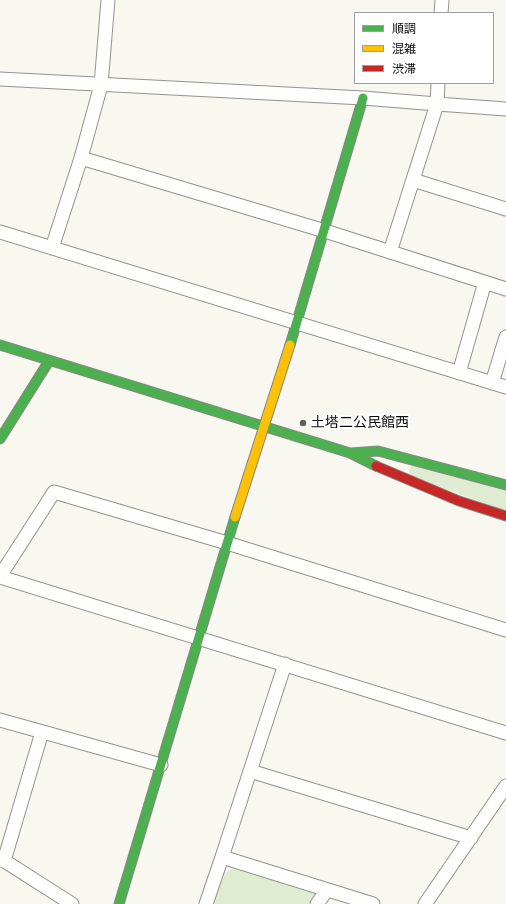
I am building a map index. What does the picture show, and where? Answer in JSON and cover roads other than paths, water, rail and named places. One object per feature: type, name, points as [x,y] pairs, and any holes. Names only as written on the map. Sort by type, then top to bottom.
[{"type":"street","points":[[52,248],[81,158],[101,85],[108,0]]},
{"type":"street","points":[[441,12],[442,0]]},
{"type":"street","points":[[0,80],[363,98],[506,109]]},
{"type":"street","points":[[390,252],[437,104],[438,84]]},
{"type":"street","points":[[119,904],[200,638],[227,543],[325,231],[363,98]]},
{"type":"street","points":[[81,158],[325,231],[506,288]]},
{"type":"street","points":[[413,180],[506,209]]},
{"type":"street","points":[[0,232],[506,387]]},
{"type":"street","points":[[459,373],[485,282]]},
{"type":"street","points":[[492,383],[506,337]]},
{"type":"street","points":[[0,345],[350,453],[374,465],[459,501],[506,516]]},
{"type":"street","points":[[0,438],[49,361]]},
{"type":"street","points":[[350,453],[378,451],[506,485]]},
{"type":"street","points":[[506,630],[227,543],[54,492],[0,576],[506,733]]},
{"type":"street","points":[[206,904],[284,664]]},
{"type":"street","points":[[0,720],[161,765]]},
{"type":"street","points":[[42,732],[2,859],[72,904]]},
{"type":"street","points":[[250,772],[471,838]]},
{"type":"street","points":[[426,904],[506,786]]},
{"type":"street","points":[[222,857],[373,904]]},
{"type":"street","points":[[317,904],[327,890]]},
{"type":"place","name":"土塔二公民館西","points":[[303,423]]}]
